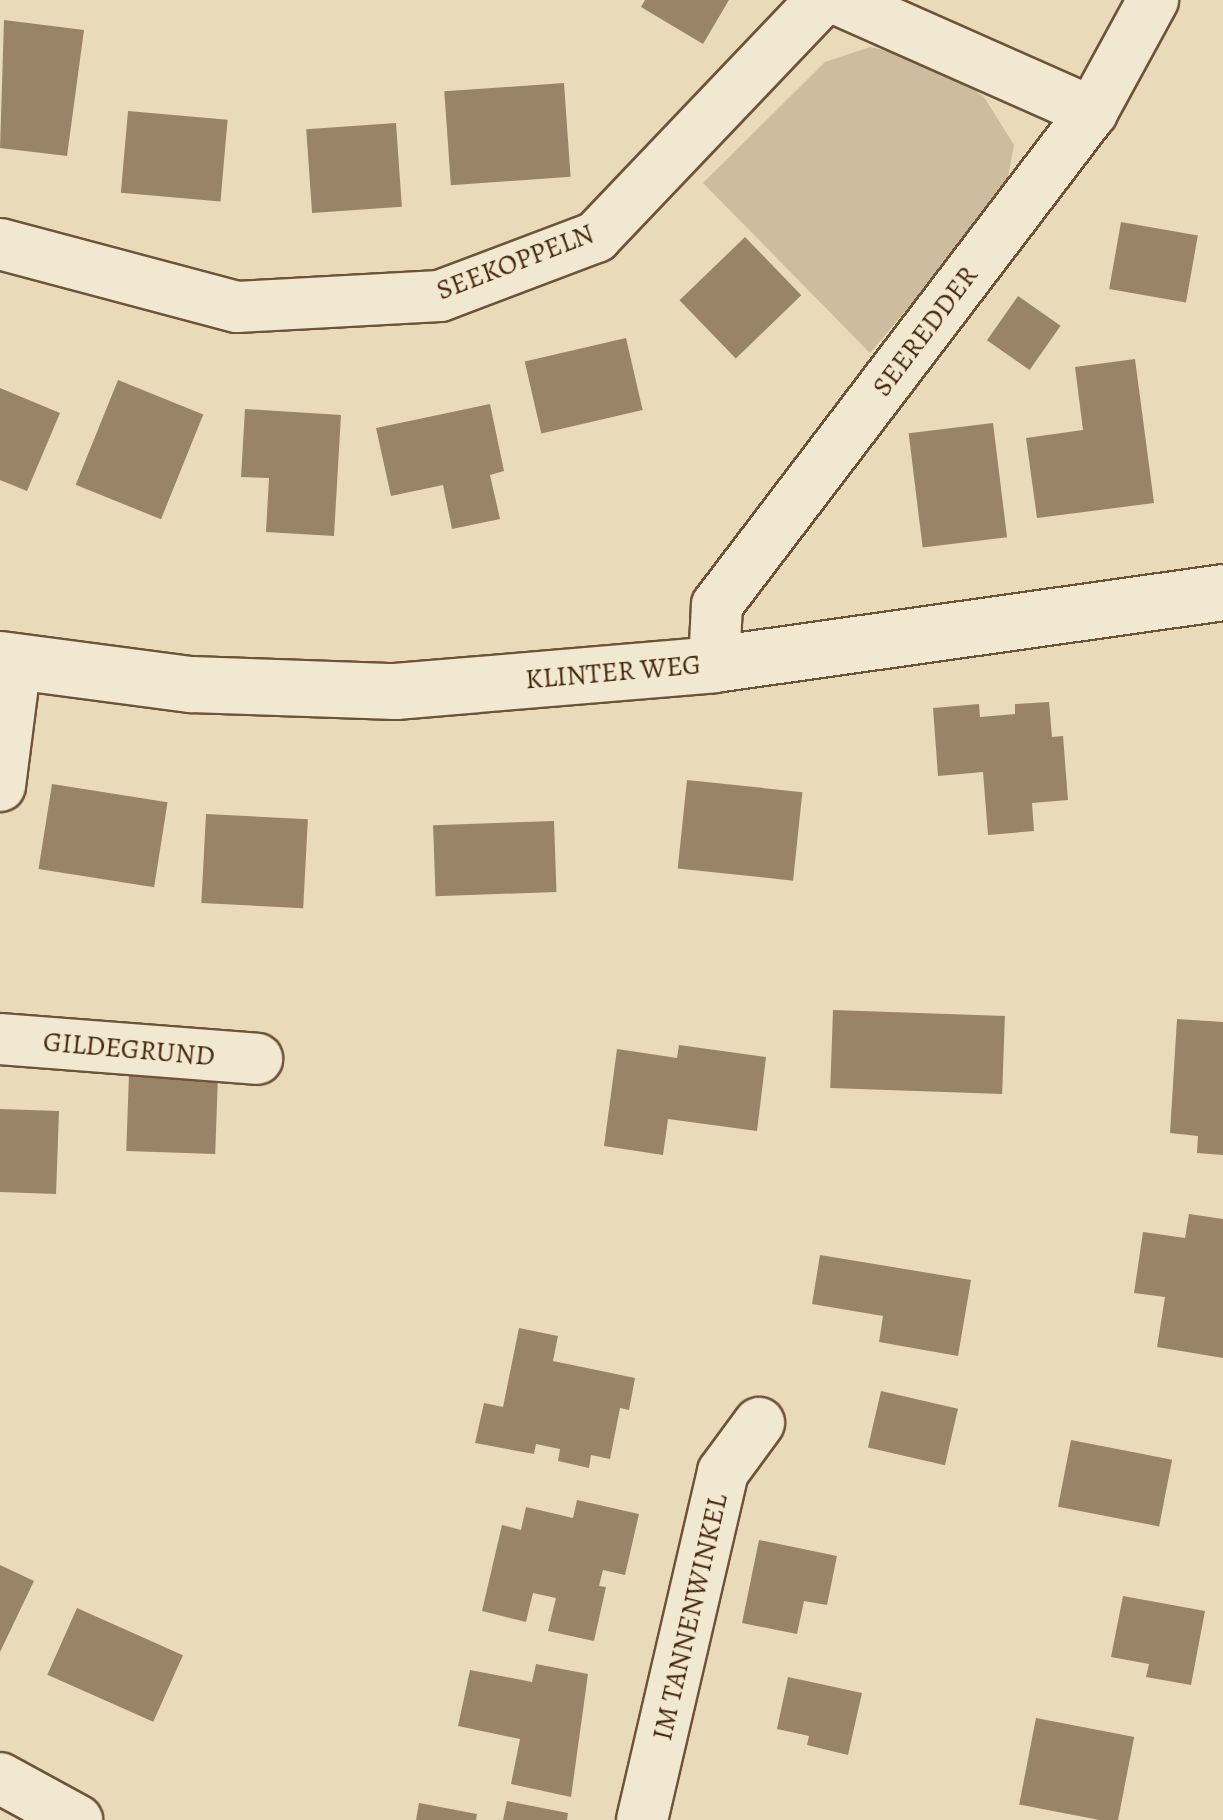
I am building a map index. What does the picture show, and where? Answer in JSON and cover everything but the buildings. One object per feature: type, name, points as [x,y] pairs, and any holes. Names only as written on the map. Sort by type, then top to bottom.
[{"type":"street","name":"SEEKOPPELN","points":[[0,244],[237,306],[440,296],[596,236],[822,0]]},
{"type":"street","points":[[838,0],[1092,112]]},
{"type":"street","name":"SEEREDDER","points":[[714,664],[716,605],[1092,112],[1153,0]]},
{"type":"street","name":"KLINTER WEG","points":[[8,660],[191,684],[395,691],[714,664],[1223,592]]},
{"type":"street","points":[[0,786],[8,660]]},
{"type":"street","name":"GILDEGRUND","points":[[0,1038],[257,1059]]},
{"type":"street","name":"IM TANNENWINKEL","points":[[642,1820],[723,1472],[759,1423]]},
{"type":"street","points":[[0,1778],[77,1820]]},
{"type":"shaded area","points":[[870,47],[935,62],[984,97],[1014,145],[1005,193],[870,353],[703,183],[825,62]]}]
